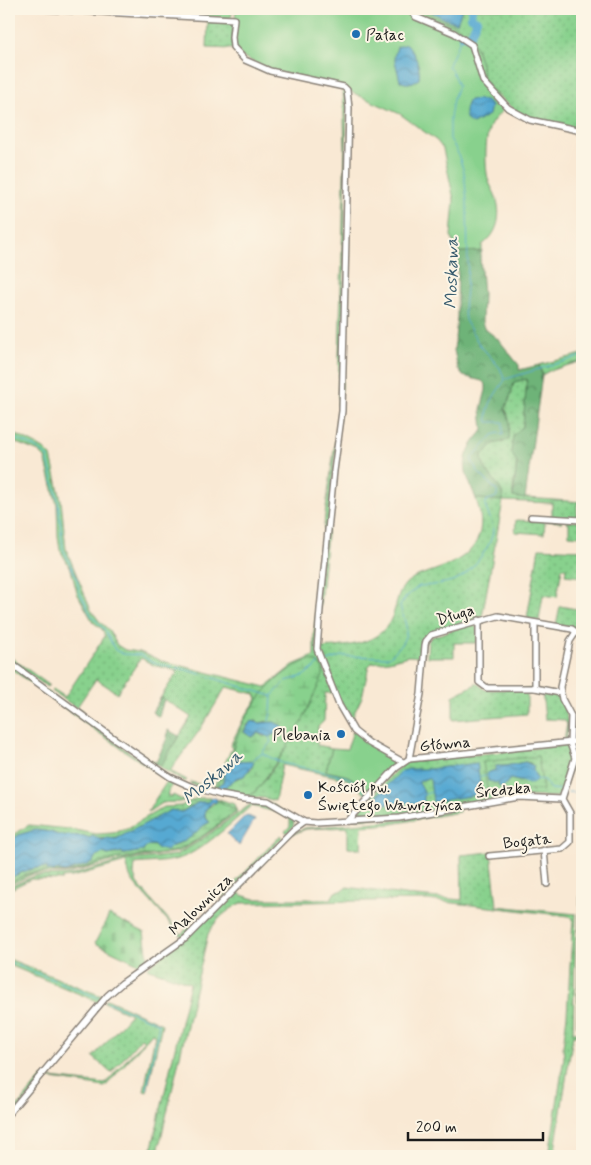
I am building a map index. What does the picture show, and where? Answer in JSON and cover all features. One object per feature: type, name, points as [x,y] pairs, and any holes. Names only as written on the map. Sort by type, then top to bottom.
[{"type":"street","points":[[45,9],[234,19],[233,47],[245,60],[270,71],[344,87],[347,90],[349,118],[342,411],[334,471],[317,643],[319,656],[339,706],[354,731],[369,743],[403,762]]},
{"type":"street","points":[[409,9],[416,18],[454,33],[472,45],[483,81],[508,108],[530,120],[582,131]]},
{"type":"street","points":[[532,517],[582,520]]},
{"type":"street","name":"Długa","points":[[409,759],[422,687],[426,640],[431,635],[478,620],[498,616],[579,632]]},
{"type":"street","points":[[478,620],[479,682],[487,688],[536,688],[560,693]]},
{"type":"street","points":[[535,623],[536,688]]},
{"type":"street","points":[[575,758],[570,743],[571,716],[560,693],[570,641],[579,632]]},
{"type":"street","name":"Średzka","points":[[9,662],[170,777],[190,786],[222,795],[268,801],[304,822],[347,822],[399,818],[519,797],[562,799]]},
{"type":"street","points":[[562,799],[582,742]]},
{"type":"street","name":"Główna","points":[[347,822],[403,762],[409,759],[582,742]]},
{"type":"street","name":"Bogata","points":[[489,856],[562,849],[567,846],[570,842],[571,818],[569,808],[562,799]]},
{"type":"street","name":"Malownicza","points":[[9,1114],[107,996],[122,983],[186,938],[293,830],[304,822]]},
{"type":"street","points":[[544,850],[547,884]]},
{"type":"green space","points":[[68,9],[233,9],[231,18]]},
{"type":"green space","points":[[236,9],[420,9],[465,32],[473,42],[478,54],[483,73],[480,74],[505,107],[490,126],[487,140],[487,174],[499,211],[495,230],[492,236],[482,245],[482,251],[458,252],[451,236],[454,200],[443,149],[437,141],[400,114],[349,91],[270,70],[241,56],[232,42]]},
{"type":"green space","points":[[420,9],[582,9],[582,130],[536,120],[516,111],[488,86],[484,80],[477,49],[467,34]]},
{"type":"green space","points":[[208,19],[233,20],[233,49],[207,48]]},
{"type":"green space","points":[[343,89],[347,92],[342,387],[316,644],[333,693],[325,693],[324,721],[318,727],[317,745],[332,748],[326,771],[348,776],[373,792],[368,796],[346,779],[282,765],[275,801],[250,797],[273,769],[292,737],[323,671],[320,664],[281,675],[272,684],[255,705],[234,743],[231,767],[225,769],[214,791],[190,784],[191,782],[213,788],[232,748],[230,746],[244,718],[257,699],[255,694],[226,687],[199,731],[170,771],[187,780],[185,782],[151,762],[152,760],[161,765],[191,717],[161,697],[178,671],[153,665],[141,658],[117,693],[96,679],[77,707],[82,712],[52,691],[53,689],[65,697],[105,636],[102,629],[93,622],[77,593],[71,569],[60,550],[57,505],[45,458],[39,452],[9,440],[9,434],[19,436],[44,449],[51,456],[61,500],[66,549],[91,610],[109,630],[117,645],[125,650],[140,652],[162,661],[266,687],[293,665],[314,656],[314,633],[325,515],[337,428],[345,147]]},
{"type":"green space","points":[[482,251],[480,257],[483,294],[482,322],[484,328],[499,340],[519,365],[519,370],[539,365],[542,375],[525,499],[513,497],[517,463],[511,452],[513,436],[523,426],[527,379],[514,382],[505,408],[510,422],[509,440],[494,444],[482,455],[485,468],[500,489],[503,501],[476,499],[466,471],[465,465],[468,451],[483,430],[481,409],[486,385],[482,381],[463,376],[458,369],[454,350],[457,317],[458,252]]},
{"type":"green space","points":[[582,354],[582,361],[542,375],[539,365]]},
{"type":"green space","points":[[527,379],[523,427],[517,432],[513,497],[582,502],[582,504],[577,504],[577,517],[582,519],[549,517],[552,515],[552,503],[503,501],[482,617],[429,633],[425,639],[423,657],[408,656],[372,663],[369,666],[362,697],[350,722],[340,704],[319,648],[361,643],[379,634],[392,617],[400,592],[410,580],[448,565],[459,559],[475,545],[481,525],[476,499],[503,500],[500,488],[485,468],[482,455],[494,443],[504,442],[508,414],[505,408],[514,382]]},
{"type":"green space","points":[[540,519],[562,522],[545,521],[544,534],[515,532],[516,520],[537,521]]},
{"type":"green space","points":[[566,521],[582,522],[582,536],[569,535],[569,523],[566,523]]},
{"type":"green space","points":[[539,548],[582,550],[582,577],[565,575],[566,568],[562,568],[557,597],[543,595],[539,621],[527,618]]},
{"type":"green space","points":[[560,606],[582,610],[580,628],[556,625]]},
{"type":"green space","points":[[472,624],[477,628],[477,643],[454,643],[454,657],[427,657],[428,642],[431,637]]},
{"type":"green space","points":[[9,656],[49,685],[47,687],[9,660]]},
{"type":"green space","points":[[310,660],[318,663],[321,667],[323,675],[301,724],[260,786],[250,797],[214,791],[226,769],[231,767],[232,759],[233,769],[224,774],[223,782],[217,787],[244,776],[246,772],[252,769],[252,761],[242,762],[235,757],[232,759],[238,735],[256,703],[281,675],[296,666]],"holes":[[[255,721],[260,723],[267,721],[264,737],[258,733],[251,737],[244,732],[247,725]]]},
{"type":"green space","points":[[9,664],[125,749],[174,781],[167,795],[172,797],[173,795],[183,800],[185,797],[188,798],[179,802],[163,803],[148,812],[168,780],[127,753],[9,667]]},
{"type":"green space","points":[[476,682],[485,690],[534,689],[533,691],[527,691],[527,714],[453,720],[453,696],[476,684]]},
{"type":"green space","points":[[542,691],[557,695],[565,712],[567,724],[564,720],[545,719]]},
{"type":"green space","points":[[161,697],[164,699],[159,717],[152,712]]},
{"type":"green space","points":[[567,724],[567,728],[566,741],[564,741]]},
{"type":"green space","points":[[168,730],[179,736],[161,766],[156,762],[167,738]]},
{"type":"green space","points":[[353,731],[394,760],[393,769],[373,792],[348,776],[326,771],[332,748],[347,749]]},
{"type":"green space","points":[[566,745],[572,755],[571,768],[561,794],[557,797],[512,796],[400,816],[355,818],[355,815],[395,771],[407,762]]},
{"type":"green space","points":[[538,756],[543,790],[521,790],[488,795],[483,762]],"holes":[[[525,762],[531,763],[533,770],[518,781],[510,779],[503,787],[487,773],[495,770],[496,766]]]},
{"type":"green space","points":[[197,798],[212,798],[208,802],[199,802],[181,812],[116,839],[58,835],[36,830],[21,834],[9,841],[9,837],[29,825],[97,834],[113,833],[126,829],[164,807],[181,806]]},
{"type":"green space","points":[[217,799],[235,809],[235,811],[203,836],[185,846],[167,853],[116,858],[75,871],[54,872],[56,869],[64,871],[103,853],[108,855],[122,852],[125,854],[143,851],[147,846],[154,845],[156,848],[164,848],[178,844],[210,822],[205,818],[205,810]]},
{"type":"green space","points":[[219,799],[234,804],[237,812],[197,841],[178,852],[113,861],[71,873],[66,873],[109,859],[165,853],[184,847],[212,829],[235,809],[222,803]]},
{"type":"green space","points":[[255,801],[272,804],[292,818],[294,821],[293,827],[287,833],[285,831],[290,826],[290,819],[280,813],[251,806],[216,836],[187,856],[168,861],[135,864],[134,875],[137,883],[181,934],[189,927],[192,930],[183,938],[135,884],[130,877],[126,862],[62,878],[62,880],[31,879],[9,890],[9,887],[34,876],[72,875],[122,861],[176,855],[198,842]]},
{"type":"green space","points":[[459,809],[459,812],[392,824],[362,826],[361,849],[348,848],[348,827],[306,829],[293,834],[305,828],[399,820]]},
{"type":"green space","points":[[576,832],[582,833],[582,934],[579,933],[580,875]]},
{"type":"green space","points":[[281,835],[283,837],[223,898],[221,897]]},
{"type":"green space","points":[[491,852],[497,906],[576,914],[573,1032],[582,1032],[582,1034],[573,1035],[554,1156],[549,1156],[564,1057],[563,1047],[573,919],[569,916],[427,900],[241,903],[222,916],[208,934],[157,1156],[150,1156],[190,983],[147,968],[237,890],[241,895],[255,899],[331,899],[335,892],[347,887],[404,895],[462,900],[461,855]]},
{"type":"green space","points":[[43,867],[47,868],[48,871],[28,873],[9,883],[9,879],[24,871]]},
{"type":"green space","points":[[49,871],[65,873],[33,874],[9,885],[14,880],[33,873]]},
{"type":"green space","points":[[109,915],[144,932],[148,958],[139,964],[95,943]]},
{"type":"green space","points":[[579,933],[582,934],[582,1029],[577,1026]]},
{"type":"green space","points":[[9,959],[104,997],[98,1004],[94,1000],[9,965]]},
{"type":"green space","points":[[107,999],[162,1024],[147,1092],[144,1091],[155,1035],[152,1033],[105,1087],[45,1078],[9,1120],[9,1117],[42,1077],[105,1084],[144,1040],[141,1038],[111,1073],[93,1057],[131,1014],[104,1002]]},
{"type":"water","points":[[426,9],[462,9],[457,23]]},
{"type":"water","points":[[407,44],[417,60],[419,79],[407,83],[400,81],[394,57],[397,47]]},
{"type":"water","points":[[469,100],[481,100],[489,103],[491,105],[489,115],[473,124],[469,122],[465,114]]},
{"type":"water","points":[[251,721],[260,723],[274,722],[282,726],[283,730],[269,737],[258,733],[252,737],[244,732]]},
{"type":"water","points":[[235,757],[242,762],[254,762],[244,776],[236,778],[222,791],[216,789],[223,782],[224,774],[227,770],[233,769],[232,759]]},
{"type":"water","points":[[525,762],[534,766],[533,770],[537,779],[532,784],[510,779],[503,787],[499,787],[498,783],[488,781],[487,773],[495,770],[496,766]]},
{"type":"water","points":[[477,763],[482,794],[433,802],[430,780],[428,778],[419,783],[424,792],[424,803],[419,805],[414,803],[381,804],[375,802],[378,794],[402,771]]},
{"type":"water","points":[[212,797],[217,799],[216,803],[213,802],[205,810],[205,818],[210,822],[191,837],[166,851],[156,848],[154,845],[147,846],[143,851],[125,854],[122,852],[108,855],[103,853],[96,856],[92,863],[65,872],[56,870],[54,872],[48,871],[47,868],[37,868],[22,872],[9,879],[9,841],[21,834],[36,830],[58,835],[90,838],[92,836],[102,840],[107,838],[116,839],[171,810],[182,812],[199,802],[208,802]]},
{"type":"water","points":[[246,815],[255,819],[239,846],[227,834]]},
{"type":"waterway","name":"Moskawa","points":[[463,36],[471,34],[477,20],[471,17],[472,9]]},
{"type":"waterway","name":"Moskawa","points":[[326,662],[341,656],[389,657],[400,646],[405,637],[405,620],[400,606],[406,597],[419,586],[435,585],[457,579],[466,574],[481,556],[492,536],[492,524],[485,505],[487,500],[497,496],[497,491],[478,472],[471,459],[493,435],[498,433],[503,435],[503,422],[488,422],[487,416],[492,400],[505,380],[500,368],[479,344],[465,320],[464,310],[468,267],[467,202],[464,172],[457,151],[450,139],[450,118],[453,99],[458,86],[452,71],[448,67],[460,40]]},
{"type":"waterway","points":[[506,379],[582,356]]},
{"type":"waterway","points":[[9,438],[29,444],[47,456],[58,500],[63,549],[77,579],[79,591],[91,615],[105,630],[115,650],[123,654],[141,655],[152,662],[187,670],[272,696]]},
{"type":"waterway","name":"Moskawa","points":[[269,721],[272,696],[286,681],[303,676],[317,666],[318,663]]},
{"type":"waterway","name":"Moskawa","points":[[252,762],[257,756],[262,754],[271,742],[269,737]]},
{"type":"waterway","points":[[263,754],[282,763],[347,777],[359,785],[367,794]]},
{"type":"waterway","points":[[480,776],[488,776]]},
{"type":"waterway","points":[[537,779],[544,780],[550,789],[561,790]]},
{"type":"waterway","points":[[423,795],[431,792]]},
{"type":"waterway","points":[[568,792],[582,793]]},
{"type":"waterway","points":[[9,962],[99,998]]},
{"type":"waterway","points":[[106,1001],[159,1024],[147,1089]]},
{"type":"place","name":"Pałac","points":[[356,34]]},
{"type":"place","name":"Plebania","points":[[341,734]]},
{"type":"place","name":"Kościół pw. Świętego Wawrzyńca","points":[[308,795]]}]
